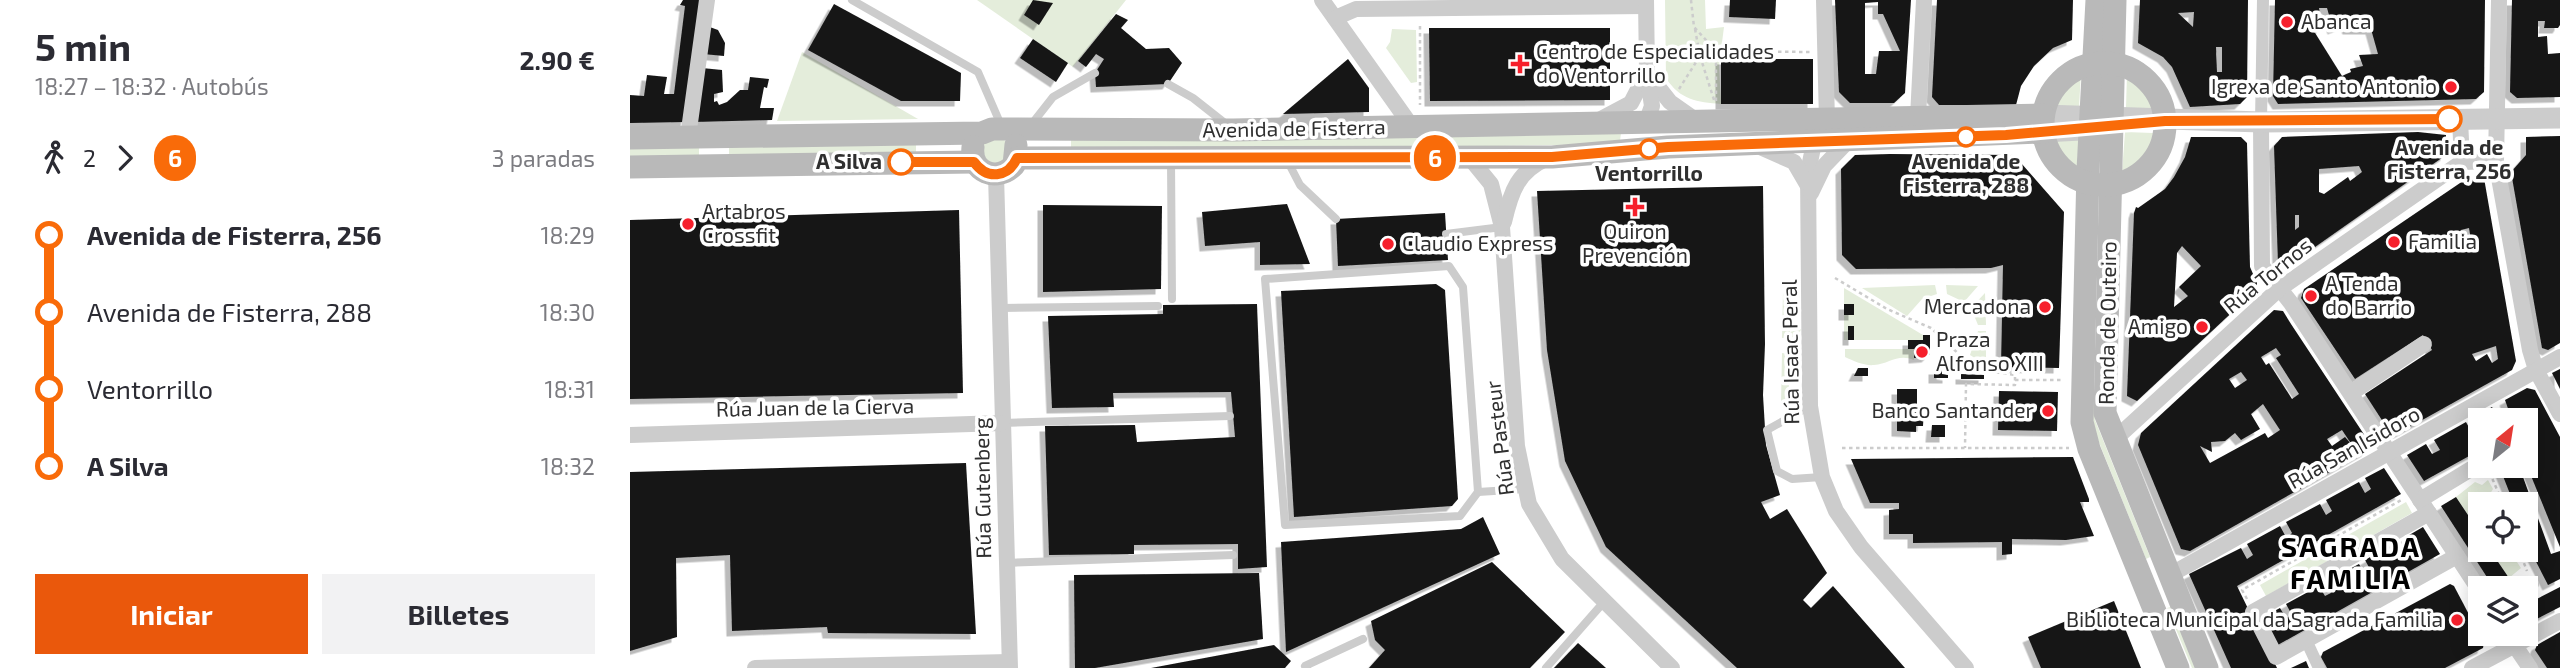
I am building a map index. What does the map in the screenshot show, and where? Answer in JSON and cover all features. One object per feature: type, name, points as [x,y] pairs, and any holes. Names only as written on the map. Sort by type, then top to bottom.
[{"type":"main road","name":"Ronda de Outeiro","points":[[2097,0],[2104,64]]},
{"type":"main road","name":"Ronda de Outeiro","points":[[2115,0],[2104,64],[2101,122],[2087,191],[2082,422],[2090,449],[2178,668]]},
{"type":"main road","points":[[2104,64],[2137,73],[2157,94],[2165,121],[2163,140],[2146,168],[2129,180],[2087,191],[2058,164],[2043,124],[2053,91],[2064,78],[2104,64]]},
{"type":"main road","name":"Avenida de Fisterra","points":[[630,138],[1233,130],[1416,116],[1584,125],[1918,117],[2043,124]]},
{"type":"main road","points":[[1814,143],[1826,133],[1918,117]]},
{"type":"main road","name":"Ronda de Outeiro","points":[[2101,122],[2111,184],[2105,413],[2207,668]]},
{"type":"main road","points":[[1602,152],[1635,139],[1646,123]]},
{"type":"main road","name":"Avenida de Fisterra","points":[[1017,158],[1287,160],[1552,157],[1602,152],[2006,135],[2043,124]]},
{"type":"main road","points":[[1004,132],[1015,141],[1017,158],[1009,170],[996,175],[981,170],[974,162],[974,143],[1004,132]]},
{"type":"main road","points":[[2006,135],[2031,148],[2087,191]]},
{"type":"main road","points":[[630,167],[974,162]]},
{"type":"street","points":[[688,136],[707,0]]},
{"type":"street","points":[[1322,0],[1416,116]]},
{"type":"street","points":[[1824,0],[1827,121]]},
{"type":"street","points":[[1918,117],[1924,0]]},
{"type":"street","points":[[2263,0],[2262,266],[2351,393],[2470,576]]},
{"type":"street","points":[[2499,0],[2496,161],[2530,350],[2536,370],[2560,414]]},
{"type":"street","points":[[1335,18],[1356,9],[1483,4],[1646,3],[1647,72],[1652,106],[1646,123]]},
{"type":"street","points":[[1647,72],[1670,102],[1697,121]]},
{"type":"street","name":"Avenida de Fisterra","points":[[1584,125],[1615,114],[1631,103],[1647,72]]},
{"type":"street","name":"Avenida de Fisterra","points":[[2043,124],[2560,118]]},
{"type":"street","points":[[2460,119],[2462,162],[2496,161]]},
{"type":"street","points":[[1810,195],[1824,166],[1849,141]]},
{"type":"street","name":"Rúa Isaac Peral","points":[[1814,143],[1808,172],[1810,405],[1822,477],[1836,511],[1861,547],[1966,668]]},
{"type":"street","name":"Rúa Isaac Peral","points":[[1750,145],[1771,150],[1794,162],[1802,170],[1810,195]]},
{"type":"street","name":"Rúa Pasteur","points":[[1469,157],[1491,184],[1502,227],[1517,446],[1525,489],[1550,544],[1603,604],[1672,668]]},
{"type":"street","name":"Avenida de Fisterra","points":[[1502,227],[1515,184],[1525,171],[1552,157]]},
{"type":"street","name":"Rúa Tornos","points":[[2114,440],[2279,289],[2462,162]]},
{"type":"street","name":"Rúa Gutenberg","points":[[996,175],[1009,665]]},
{"type":"street","points":[[2351,393],[2424,344]]},
{"type":"street","name":"Rúa San Isidoro","points":[[2168,576],[2560,357]]},
{"type":"street","name":"Rúa Juan de la Cierva","points":[[630,435],[1002,423]]},
{"type":"street","points":[[2457,556],[2276,657],[2251,609],[2468,474]]},
{"type":"street","points":[[2538,629],[2560,621]]},
{"type":"street","points":[[2306,640],[2319,668]]},
{"type":"street","points":[[2472,668],[2502,646]]},
{"type":"street","points":[[2516,646],[2530,668]]},
{"type":"street","points":[[755,668],[1009,665]]},
{"type":"lane","points":[[852,0],[978,72],[1004,132],[1053,97],[1095,73]]},
{"type":"lane","points":[[1168,84],[1193,98],[1233,130]]},
{"type":"lane","points":[[1171,160],[1172,299]]},
{"type":"lane","points":[[1287,160],[1300,185],[1336,219]]},
{"type":"lane","points":[[1446,234],[1502,227]]},
{"type":"lane","points":[[1478,492],[1462,287],[1449,266],[1265,279],[1285,525],[1460,516],[1478,492],[1525,489]]},
{"type":"lane","points":[[1001,308],[1158,306]]},
{"type":"lane","points":[[1810,405],[1767,430],[1777,471],[1792,479],[1822,477]]},
{"type":"lane","points":[[1002,423],[1230,416]]},
{"type":"lane","points":[[1005,563],[1233,555]]},
{"type":"lane","points":[[1546,668],[1603,604]]},
{"type":"lane","points":[[1307,668],[1305,666],[1363,639]]},
{"type":"path","points":[[1690,1],[1694,27],[1700,56],[1716,106],[1716,51],[1694,27]]},
{"type":"path","points":[[1416,116],[1420,26]]},
{"type":"path","points":[[1676,94],[1700,56],[1716,51],[1816,52]]},
{"type":"path","points":[[1835,278],[1887,309],[1931,328],[1963,358],[1986,371],[2015,374],[2015,385],[1966,384],[1965,448]]},
{"type":"path","points":[[2015,380],[2065,380]]},
{"type":"path","points":[[1842,448],[2071,448]]},
{"type":"path","points":[[2251,609],[2242,590],[2422,502]]},
{"type":"green space","points":[[977,0],[1126,0],[1073,67]]},
{"type":"green space","points":[[1665,0],[1705,0],[1706,29],[1724,27],[1719,66],[1721,104],[1683,95],[1666,78]]},
{"type":"green space","points":[[1392,29],[1416,30],[1417,82],[1411,83],[1386,48]]},
{"type":"green space","points":[[802,52],[918,119],[777,121]]},
{"type":"green space","points":[[2081,71],[2079,108],[2051,107],[2064,85]]},
{"type":"green space","points":[[2127,73],[2144,86],[2155,108],[2126,108]]},
{"type":"green space","points":[[2125,132],[2153,133],[2147,152],[2134,166],[2122,173]]},
{"type":"green space","points":[[1621,133],[1620,141],[1615,144],[1071,153],[1071,140]]},
{"type":"green space","points":[[2079,135],[2077,169],[2060,155],[2050,136]]},
{"type":"green space","points":[[984,139],[1004,139],[1011,153],[993,168],[979,149]]},
{"type":"green space","points":[[916,142],[916,153],[729,157],[729,145]]},
{"type":"green space","points":[[699,145],[699,157],[630,159],[630,147]]},
{"type":"green space","points":[[1935,285],[1937,294],[1922,299],[1907,316],[1862,288]]},
{"type":"green space","points":[[1946,285],[1978,286],[1964,302],[1947,294]]},
{"type":"green space","points":[[1844,288],[1923,335],[1923,340],[1844,340]]},
{"type":"green space","points":[[1783,291],[1795,292],[1800,297],[1789,300],[1790,332],[1801,329],[1798,337],[1782,338]]},
{"type":"green space","points":[[1985,293],[1986,325],[1978,325],[1971,308]]},
{"type":"green space","points":[[1978,331],[1986,331],[1986,365],[1970,355]]},
{"type":"green space","points":[[1845,349],[1914,349],[1914,360],[1903,358],[1867,365],[1845,357]]},
{"type":"green space","points":[[1782,353],[1795,355],[1801,360],[1789,362],[1789,395],[1801,393],[1798,399],[1781,404]]},
{"type":"green space","points":[[2089,404],[2094,404],[2095,420],[2150,557],[2146,559],[2096,435]]},
{"type":"green space","points":[[2488,480],[2493,489],[2491,492],[2468,492],[2468,515],[2456,497],[2475,482],[2482,485]]},
{"type":"green space","points":[[2406,502],[2412,513],[2266,596],[2260,585]]},
{"type":"green space","points":[[2498,562],[2517,562],[2521,568],[2508,576]]},
{"type":"green space","points":[[2171,607],[2196,668],[2192,668],[2167,608]]},
{"type":"building","points":[[683,0],[703,0],[686,122],[630,123],[630,95],[644,96],[647,75],[667,77],[664,94],[674,94],[685,6],[680,5]]},
{"type":"building","points":[[1033,0],[1053,3],[1039,25],[1024,15]]},
{"type":"building","points":[[1730,0],[1776,0],[1775,19],[1729,17]]},
{"type":"building","points":[[1835,0],[1911,0],[1905,93],[1894,103],[1850,103],[1839,92]],"holes":[[[1878,2],[1878,14],[1883,14],[1900,51],[1879,51],[1876,74],[1865,74],[1865,3]]]},
{"type":"building","points":[[1937,0],[2073,0],[2072,40],[2053,48],[2034,66],[2021,86],[2016,105],[1939,105],[1932,97]]},
{"type":"building","points":[[2140,0],[2248,0],[2247,97],[2240,104],[2190,107],[2172,67],[2163,57],[2138,43]],"holes":[[[2194,12],[2193,27],[2178,13]],[[2216,47],[2222,47],[2222,72],[2217,72]]]},
{"type":"building","points":[[2275,0],[2485,0],[2484,92],[2476,99],[2278,104],[2273,96]],"holes":[[[2319,8],[2327,8],[2333,29],[2346,24],[2348,29],[2371,29],[2378,54],[2359,55],[2363,66],[2350,69],[2351,72],[2342,76],[2312,28],[2322,28]]]},
{"type":"building","points":[[2512,0],[2560,0],[2560,25],[2558,28],[2544,28],[2545,21],[2538,21],[2538,37],[2547,36],[2548,54],[2560,53],[2560,97],[2517,98],[2510,92]]},
{"type":"building","points":[[834,4],[961,73],[960,101],[901,101],[808,50]]},
{"type":"building","points":[[1116,14],[1128,20],[1121,28],[1146,49],[1169,48],[1182,63],[1168,84],[1096,87],[1095,73],[1104,59],[1096,54],[1086,67],[1078,61]]},
{"type":"building","points":[[707,26],[718,30],[725,43],[724,56],[703,54]]},
{"type":"building","name":"Centro de Especialidades do Ventorrillo","points":[[1429,28],[1610,28],[1610,100],[1430,101]]},
{"type":"building","points":[[1033,39],[1068,63],[1056,82],[1020,58]]},
{"type":"building","points":[[1348,59],[1369,88],[1369,112],[1283,114]]},
{"type":"building","points":[[1721,59],[1813,59],[1813,104],[1721,104]]},
{"type":"building","points":[[702,68],[722,70],[723,92],[714,94],[714,102],[717,101],[719,105],[727,102],[740,90],[748,90],[750,77],[769,79],[767,88],[764,87],[760,108],[774,108],[772,120],[693,122]]},
{"type":"building","points":[[2418,132],[2446,135],[2446,155],[2288,266],[2278,263],[2274,146],[2282,137]],"holes":[[[2359,166],[2362,172],[2350,181],[2348,177],[2324,194],[2319,192],[2319,169]],[[2295,215],[2299,215],[2299,227],[2295,230]]]},
{"type":"building","points":[[2560,136],[2560,343],[2548,350],[2542,348],[2511,172],[2526,155],[2526,137]]},
{"type":"building","points":[[2191,137],[2241,137],[2247,143],[2250,267],[2257,283],[2256,290],[2137,401],[2127,396],[2134,213],[2136,207],[2165,189],[2185,157]],"holes":[[[2182,246],[2201,266],[2179,287],[2188,296],[2174,307],[2177,253]]]},
{"type":"building","points":[[1855,155],[2014,155],[2064,212],[2059,368],[2001,367],[2003,265],[1991,268],[1856,269],[1842,255],[1841,169]]},
{"type":"building","points":[[2484,178],[2516,361],[2512,370],[2399,433],[2389,431],[2365,394],[2432,350],[2423,335],[2355,379],[2301,298],[2304,289],[2463,181]],"holes":[[[2469,228],[2472,246],[2452,249],[2461,230]],[[2496,346],[2498,359],[2492,363],[2487,354],[2476,361],[2472,354]]]},
{"type":"building","points":[[1763,186],[1763,395],[1766,445],[1780,495],[1761,502],[1770,519],[1787,509],[1827,573],[1803,600],[1811,608],[1833,586],[1905,668],[1737,668],[1606,547],[1565,461],[1547,350],[1537,191]]},
{"type":"building","points":[[1287,204],[1310,264],[1260,265],[1260,242],[1205,246],[1202,212]]},
{"type":"building","points":[[1043,205],[1162,206],[1161,289],[1043,292]]},
{"type":"building","points":[[959,210],[963,393],[630,399],[630,220]]},
{"type":"building","points":[[1445,213],[1448,260],[1338,266],[1336,219]]},
{"type":"building","points":[[1436,284],[1445,290],[1458,499],[1452,506],[1294,517],[1281,291]]},
{"type":"building","points":[[1257,304],[1267,567],[1238,569],[1238,544],[1134,545],[1134,554],[1049,555],[1045,426],[1135,425],[1137,442],[1235,437],[1231,392],[1113,393],[1114,407],[1052,408],[1048,316],[1163,314],[1163,305]]},
{"type":"building","points":[[1844,304],[1854,304],[1854,315],[1844,315]]},
{"type":"building","points":[[2274,310],[2283,311],[2369,442],[2367,451],[2190,551],[2181,549],[2138,445],[2141,433]],"holes":[[[2276,348],[2281,355],[2276,358],[2299,394],[2292,399],[2269,363],[2266,365],[2261,357]],[[2241,372],[2247,380],[2235,388],[2229,379]],[[2263,404],[2280,430],[2268,438],[2265,433],[2210,463],[2200,446],[2212,452],[2211,442],[2225,441],[2235,433],[2241,440],[2260,429],[2251,414]],[[2342,430],[2352,445],[2345,437],[2332,446],[2327,439]]]},
{"type":"building","points":[[1848,326],[1854,326],[1854,340],[1848,340]]},
{"type":"building","points":[[1923,335],[1930,335],[1930,354],[1927,357],[1914,358],[1914,349],[1908,349],[1908,340],[1923,340]]},
{"type":"building","points":[[1858,368],[1868,368],[1868,376],[1854,376]]},
{"type":"building","points":[[1934,369],[1942,369],[1942,374],[1948,375],[1948,378],[1934,378]]},
{"type":"building","points":[[2560,369],[2560,389],[2552,373]]},
{"type":"building","points":[[1961,374],[1984,375],[1984,379],[1961,379]]},
{"type":"building","points":[[2527,388],[2535,390],[2560,437],[2560,547],[2532,478],[2538,478],[2538,408],[2508,408],[2505,400]]},
{"type":"building","points":[[1897,389],[1917,389],[1917,406],[1924,406],[1923,426],[1916,426],[1916,432],[1897,431]]},
{"type":"building","points":[[1999,391],[2058,392],[2057,431],[1998,430]]},
{"type":"building","points":[[2466,422],[2468,457],[2424,481],[2407,455],[2426,444],[2432,454],[2440,450],[2434,440]]},
{"type":"building","points":[[1932,425],[1945,425],[1945,437],[1931,437]]},
{"type":"building","points":[[2073,457],[2089,499],[2089,502],[2080,502],[2094,536],[2066,540],[2012,539],[2012,554],[2002,555],[2002,542],[1913,543],[1913,534],[1889,534],[1889,510],[1899,509],[1899,503],[1870,503],[1851,459]]},
{"type":"building","points":[[966,463],[976,634],[828,633],[827,627],[732,631],[730,555],[676,558],[677,637],[630,651],[630,472]]},
{"type":"building","points":[[2384,468],[2401,494],[2237,586],[2277,668],[2231,668],[2189,574],[2241,548],[2247,559],[2253,555],[2247,544],[2280,526],[2286,537],[2290,535],[2292,533],[2286,522],[2320,504],[2326,515],[2332,511],[2326,500],[2359,482],[2365,493],[2371,489],[2365,478]]},
{"type":"building","points":[[2504,478],[2523,478],[2528,492],[2509,492]]},
{"type":"building","points":[[2456,497],[2468,515],[2468,548],[2441,506]]},
{"type":"building","points":[[1483,517],[1500,554],[1286,652],[1281,542],[1461,529]]},
{"type":"building","points":[[2538,518],[2551,554],[2560,551],[2560,579],[2548,585],[2536,562]]},
{"type":"building","points":[[2423,527],[2440,554],[2276,646],[2261,618],[2280,608],[2286,618],[2292,615],[2286,604],[2319,586],[2325,596],[2331,593],[2325,582],[2359,564],[2365,574],[2371,571],[2365,560],[2398,541],[2404,552],[2410,549],[2404,538]]},
{"type":"building","points":[[1492,562],[1565,632],[1530,668],[1369,668],[1385,650],[1375,640],[1371,621]]},
{"type":"building","points":[[2477,562],[2498,562],[2508,576],[2486,576]]},
{"type":"building","points":[[1259,573],[1263,639],[1095,668],[1075,668],[1074,575]]},
{"type":"building","points":[[2450,584],[2454,586],[2468,613],[2468,646],[2483,646],[2445,668],[2327,668],[2321,657],[2323,652]]},
{"type":"building","points":[[2560,587],[2560,607],[2538,618],[2538,598]]},
{"type":"building","points":[[2114,601],[2141,668],[2041,668],[2028,637]]},
{"type":"building","points":[[2560,632],[2560,668],[2547,668],[2535,650],[2538,644]]},
{"type":"building","points":[[1578,643],[1606,668],[1554,668]]},
{"type":"building","points":[[1274,645],[1291,661],[1285,668],[1151,668]]},
{"type":"building","points":[[2306,661],[2309,668],[2291,668]]},
{"type":"bus line","name":"6","points":[[901,162],[974,162],[986,173],[996,175],[1009,170],[1017,158],[1287,160],[1552,157],[1668,147],[2006,135],[2090,130],[2165,121],[2449,119]]},
{"type":"place","name":"Abanca","points":[[2287,22]]},
{"type":"place","name":"Centro de Especialidades do Ventorrillo","points":[[1520,64]]},
{"type":"place","name":"Igrexa de Santo Antonio","points":[[2451,87]]},
{"type":"place","name":"Avenida de Fisterra, 256","points":[[2449,119]]},
{"type":"place","name":"Avenida de Fisterra, 288","points":[[1966,137]]},
{"type":"place","name":"Ventorrillo","points":[[1649,149]]},
{"type":"place","name":"A Silva","points":[[901,162]]},
{"type":"place","name":"Quiron Prevención","points":[[1635,207]]},
{"type":"place","name":"Artabros Crossfit","points":[[688,224]]},
{"type":"place","name":"Familia","points":[[2394,242]]},
{"type":"place","name":"Claudio Express","points":[[1388,244]]},
{"type":"place","name":"A Tenda do Barrio","points":[[2311,296]]},
{"type":"place","name":"Mercadona","points":[[2045,307]]},
{"type":"place","name":"Amigo","points":[[2202,327]]},
{"type":"place","name":"Praza Alfonso XIII","points":[[1922,352]]},
{"type":"place","name":"Banco Santander","points":[[2048,411]]},
{"type":"place","name":"Biblioteca Municipal da Sagrada Familia","points":[[2457,620]]},
{"type":"district","name":"SAGRADA FAMILIA","points":[[2351,563]]}]
